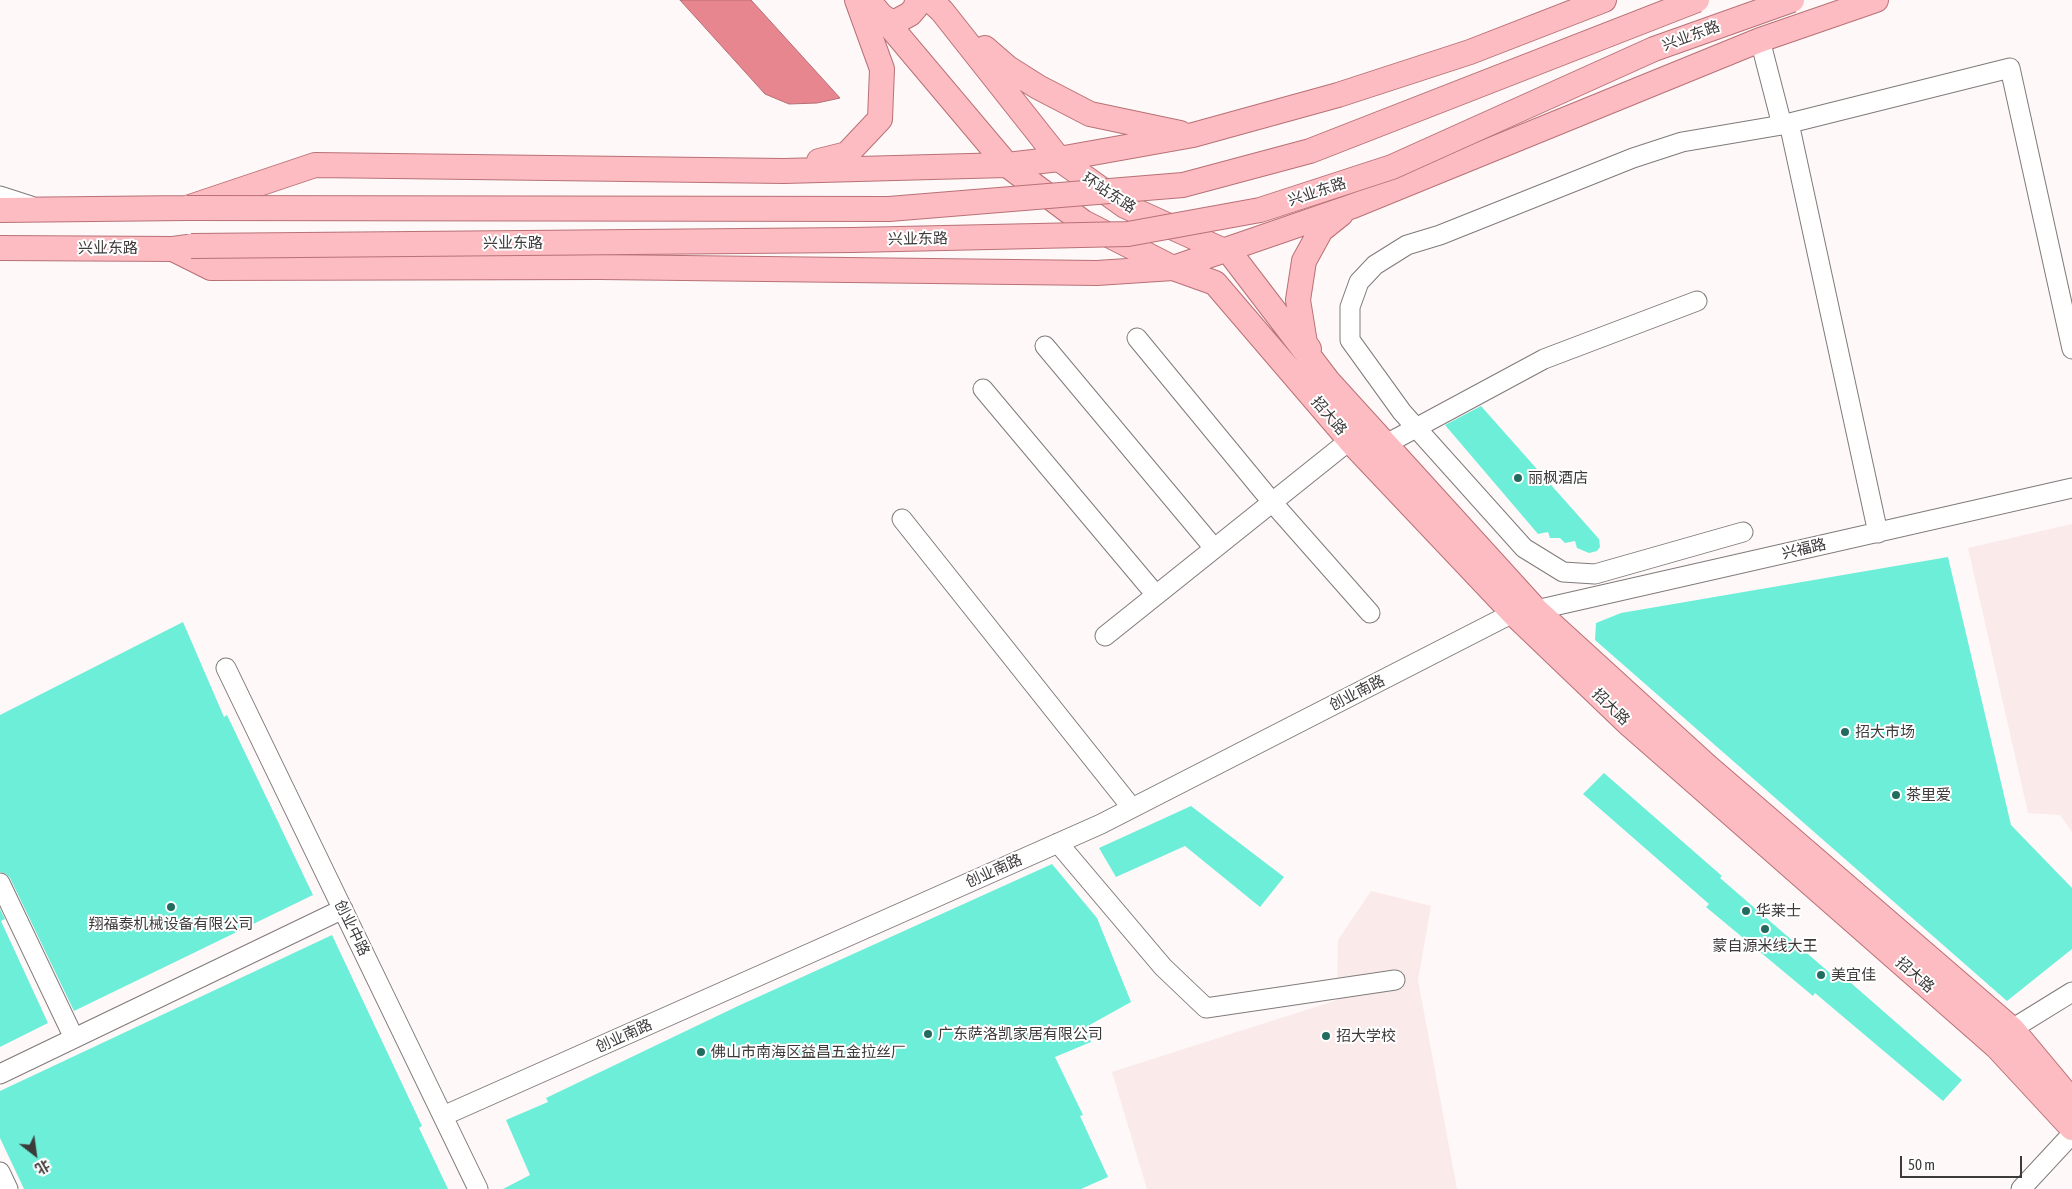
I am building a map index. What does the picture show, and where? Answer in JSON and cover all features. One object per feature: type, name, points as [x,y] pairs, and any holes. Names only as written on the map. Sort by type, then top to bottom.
[{"type":"main road","points":[[784,171],[847,154],[880,119],[882,69],[856,0]]},
{"type":"main road","points":[[875,8],[889,21],[897,21],[910,14],[916,7],[917,0]]},
{"type":"main road","points":[[186,208],[315,165],[784,171],[1007,165],[1059,159],[1193,135],[1338,95],[1470,52],[1604,0]]},
{"type":"main road","points":[[0,210],[186,208],[889,209],[1183,185],[1310,151],[1697,0]]},
{"type":"main road","name":"兴业东路","points":[[0,248],[853,240],[1128,234],[1260,210],[1392,168],[1654,49],[1792,0]]},
{"type":"main road","points":[[182,247],[211,268],[600,267],[1097,273],[1173,268],[1353,206],[1760,40],[1876,0]]},
{"type":"main road","points":[[936,5],[1008,68],[1038,87],[1090,114],[1193,135]]},
{"type":"main road","name":"环站东路","points":[[936,5],[1059,159],[1125,206],[1231,254],[1328,381]]},
{"type":"main road","points":[[875,8],[1007,165],[1083,222],[1173,268]]},
{"type":"main road","points":[[1328,381],[1305,343],[1298,300],[1304,261],[1321,230],[1353,206]]},
{"type":"main road","name":"招大路","points":[[1173,268],[1215,283],[1357,448],[1525,612],[1630,725],[1997,1047],[2072,1128]]},
{"type":"main road","name":"招大路","points":[[1328,381],[1378,436],[1525,612],[2012,1029],[2072,1101]]},
{"type":"street","points":[[1760,40],[1786,124],[1878,532]]},
{"type":"street","points":[[1743,532],[1595,574],[1563,572],[1524,548],[1402,412],[1350,340],[1350,307],[1359,282],[1376,265],[1407,245],[1440,234],[1633,158],[1682,142],[1786,124],[2010,68],[2072,349]]},
{"type":"street","points":[[0,196],[42,210]]},
{"type":"street","points":[[1105,636],[1272,502],[1378,436],[1416,427],[1544,359],[1697,301]]},
{"type":"street","points":[[1137,338],[1272,502],[1370,613]]},
{"type":"street","points":[[1045,346],[1214,548]]},
{"type":"street","points":[[983,389],[1156,595]]},
{"type":"street","name":"兴福路","points":[[1525,612],[2072,488]]},
{"type":"street","points":[[902,518],[1132,808]]},
{"type":"street","name":"创业南路","points":[[443,1116],[1058,843],[1525,612]]},
{"type":"street","name":"创业中路","points":[[226,668],[478,1189]]},
{"type":"street","points":[[1058,843],[1163,967],[1206,1008],[1395,980]]},
{"type":"street","points":[[0,883],[74,1038]]},
{"type":"street","points":[[0,1074],[343,909]]},
{"type":"street","points":[[1997,1047],[2012,1029],[2072,992]]},
{"type":"street","points":[[2022,1189],[2072,1134]]},
{"type":"street","points":[[0,1172],[8,1189]]},
{"type":"shaded area","points":[[680,0],[751,0],[840,98],[817,103],[789,104],[765,94]]},
{"type":"shaded area","points":[[2072,524],[2072,832],[2060,815],[2028,813],[1968,548]]},
{"type":"shaded area","name":"招大学校","points":[[1371,891],[1431,906],[1418,980],[1457,1189],[1147,1189],[1112,1072],[1337,1000],[1338,940]]},
{"type":"building","name":"丽枫酒店","points":[[1481,406],[1599,539],[1600,547],[1597,551],[1589,553],[1577,548],[1575,541],[1565,543],[1560,538],[1550,538],[1548,532],[1538,534],[1445,425]]},
{"type":"building","name":"招大市场","points":[[1948,557],[2011,825],[2072,888],[2072,949],[2007,1001],[1595,640],[1596,623],[1621,613]]},
{"type":"building","points":[[183,622],[224,717],[227,715],[313,895],[74,1011],[10,878],[0,872],[0,715]]},
{"type":"building","points":[[1604,773],[1722,876],[1720,878],[1838,980],[1843,976],[1962,1080],[1943,1101],[1815,993],[1813,996],[1706,907],[1709,904],[1583,794]]},
{"type":"building","points":[[1191,806],[1284,877],[1260,907],[1185,846],[1116,877],[1099,848]]},
{"type":"building","name":"广东萨洛凯家居有限公司","points":[[1052,864],[1097,918],[1131,1002],[1086,1027],[1091,1042],[1055,1057],[1083,1115],[1080,1116],[1108,1177],[1081,1189],[503,1189],[530,1175],[506,1120],[548,1102],[546,1098],[738,1006]]},
{"type":"building","points":[[0,909],[5,919],[1,921],[48,1023],[0,1047]]},
{"type":"building","points":[[332,935],[422,1126],[419,1128],[448,1189],[24,1189],[0,1138],[0,1091]]},
{"type":"place","name":"丽枫酒店","points":[[1518,478]]},
{"type":"place","name":"招大市场","points":[[1845,732]]},
{"type":"place","name":"茶里爱","points":[[1896,795]]},
{"type":"place","name":"翔福泰机械设备有限公司","points":[[171,907]]},
{"type":"place","name":"华莱士","points":[[1746,911]]},
{"type":"place","name":"蒙自源米线大王","points":[[1765,929]]},
{"type":"place","name":"美宜佳","points":[[1821,975]]},
{"type":"place","name":"广东萨洛凯家居有限公司","points":[[928,1034]]},
{"type":"place","name":"招大学校","points":[[1326,1036]]},
{"type":"place","name":"佛山市南海区益昌五金拉丝厂","points":[[701,1052]]}]
